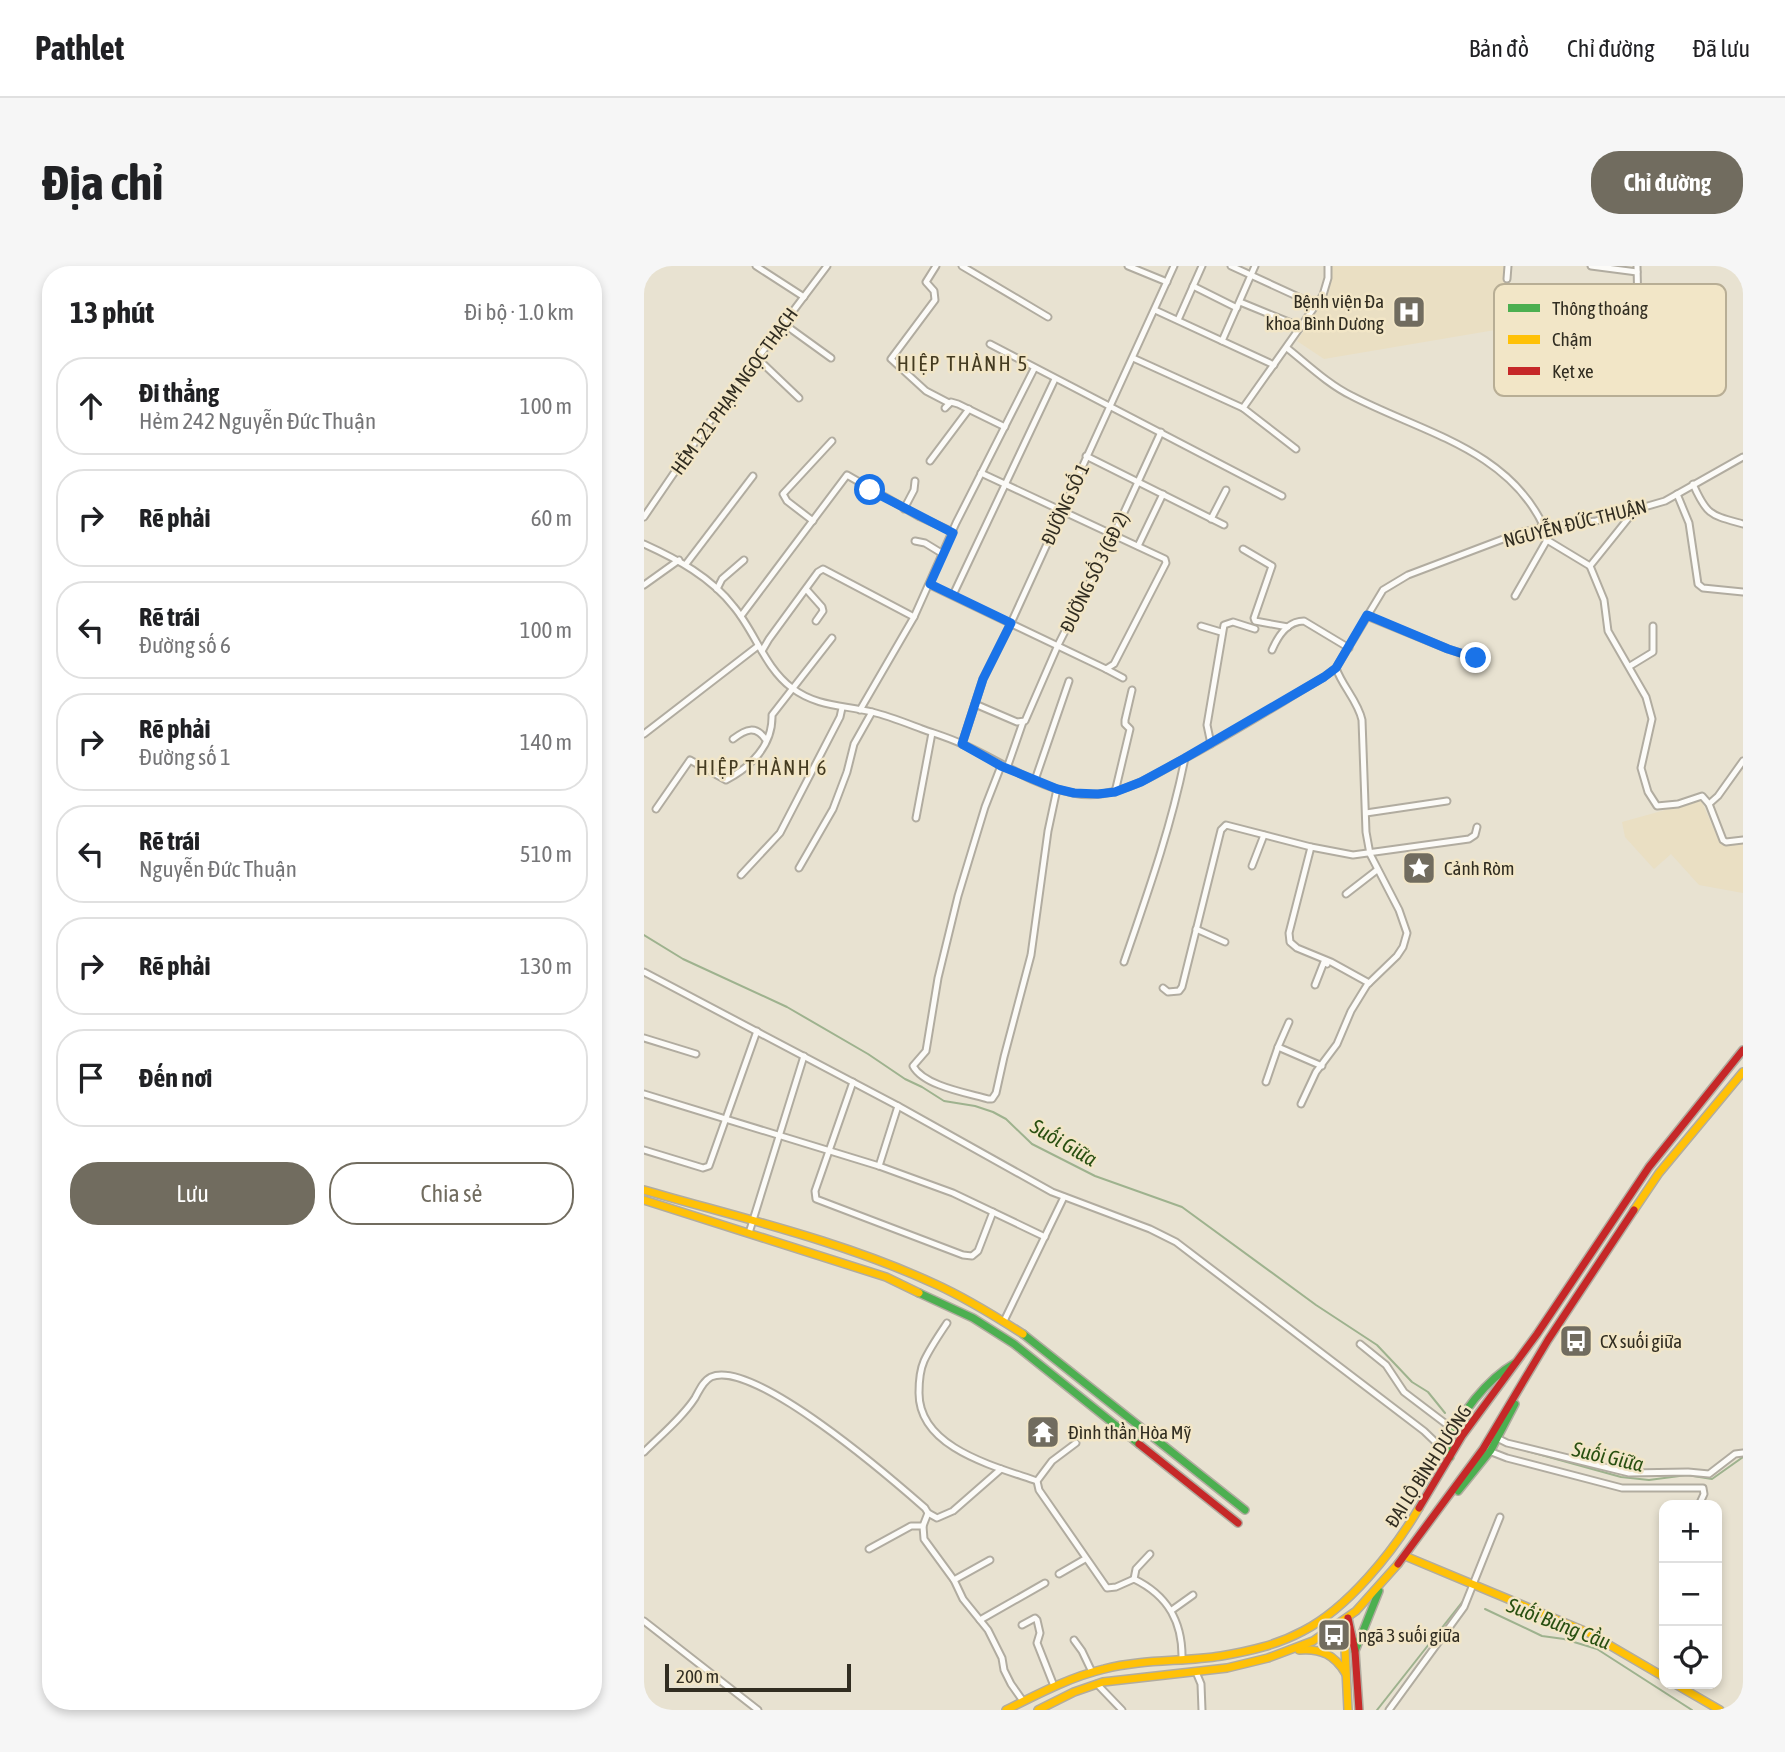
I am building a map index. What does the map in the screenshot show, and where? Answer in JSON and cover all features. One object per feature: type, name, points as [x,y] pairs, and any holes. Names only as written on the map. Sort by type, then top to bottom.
[{"type":"main road","name":"ĐẠI LỘ BÌNH DƯƠNG","points":[[1006,1710],[1054,1686],[1092,1672],[1124,1665],[1219,1656],[1263,1648],[1304,1631],[1334,1610],[1392,1550],[1462,1436],[1517,1362],[1648,1167],[1743,1050]]},
{"type":"main road","name":"ĐẠI LỘ BÌNH DƯƠNG","points":[[1038,1710],[1097,1684],[1251,1663],[1313,1641],[1348,1618],[1383,1583],[1486,1450],[1521,1386],[1659,1172],[1743,1072]]},
{"type":"main road","points":[[644,1190],[902,1268],[1004,1321],[1050,1354],[1245,1510]]},
{"type":"main road","points":[[644,1200],[902,1283],[973,1318],[1014,1344],[1238,1523]]},
{"type":"main road","points":[[1450,1457],[1447,1445],[1454,1430],[1496,1375],[1517,1362]]},
{"type":"main road","points":[[1392,1550],[1587,1632],[1659,1674]]},
{"type":"main road","points":[[1355,1651],[1383,1583]]},
{"type":"main road","points":[[1341,1603],[1348,1618],[1355,1651],[1359,1710]]},
{"type":"main road","points":[[1334,1610],[1340,1624],[1348,1710]]},
{"type":"main road","points":[[1284,1653],[1302,1649],[1325,1651],[1339,1661],[1346,1674]]},
{"type":"main road","points":[[1684,1689],[1720,1710]]},
{"type":"street","points":[[756,266],[804,297]]},
{"type":"street","name":"HẺM 121 PHẠM NGỌC THẠCH","points":[[644,517],[702,432],[827,266]]},
{"type":"street","points":[[936,266],[926,282],[934,291],[935,300],[891,359],[926,391],[947,405],[958,404],[1005,428]]},
{"type":"street","points":[[962,266],[1048,317]]},
{"type":"street","points":[[1128,266],[1167,282]]},
{"type":"street","name":"ĐƯỜNG SỐ 1","points":[[962,744],[983,679],[1174,266]]},
{"type":"street","points":[[1178,320],[1202,266]]},
{"type":"street","points":[[1231,266],[1316,305]]},
{"type":"street","points":[[1222,341],[1255,266]]},
{"type":"street","points":[[1242,408],[1323,295],[1328,266]]},
{"type":"street","points":[[1507,279],[1508,266]]},
{"type":"street","points":[[1591,266],[1637,269]]},
{"type":"street","points":[[1193,286],[1301,327]]},
{"type":"street","points":[[1155,310],[1274,365]]},
{"type":"street","points":[[784,324],[831,358]]},
{"type":"street","points":[[990,344],[1282,496]]},
{"type":"street","points":[[1287,348],[1350,396],[1454,441],[1510,479],[1534,506],[1544,527]]},
{"type":"street","points":[[1133,358],[1242,408],[1296,449]]},
{"type":"street","points":[[758,359],[799,398]]},
{"type":"street","points":[[860,710],[914,617],[981,473],[1034,369]]},
{"type":"street","points":[[953,596],[1055,379]]},
{"type":"street","points":[[930,461],[969,410]]},
{"type":"street","name":"ĐƯỜNG SỐ 3 (GĐ 2)","points":[[1057,789],[1048,831],[1031,955],[996,1093],[992,1099],[954,1090],[920,1074],[913,1066],[926,1051],[938,978],[958,896],[985,807],[1023,722],[1030,713],[1058,645],[1161,432]]},
{"type":"street","points":[[813,521],[787,501],[783,494],[832,441]]},
{"type":"street","points":[[1086,456],[1224,525]]},
{"type":"street","name":"NGUYỄN ĐỨC THUẬN","points":[[644,544],[686,564],[717,589],[741,616],[760,649],[782,678],[794,690],[815,702],[872,712],[962,744],[1004,767],[1057,789],[1098,794],[1115,792],[1141,782],[1324,677],[1336,668],[1382,590],[1408,575],[1544,527],[1596,521],[1665,501],[1743,457]]},
{"type":"street","points":[[981,473],[1165,559],[1166,563],[1114,664],[1107,670]]},
{"type":"street","points":[[741,616],[847,475],[904,509],[953,533]]},
{"type":"street","points":[[686,564],[753,476]]},
{"type":"street","points":[[904,509],[914,490],[915,481]]},
{"type":"street","points":[[1693,484],[1703,505],[1711,513],[1721,519],[1743,524]]},
{"type":"street","points":[[1211,519],[1227,490]]},
{"type":"street","points":[[1138,546],[1163,494]]},
{"type":"street","points":[[1677,494],[1689,523],[1698,584],[1703,588],[1743,592]]},
{"type":"street","points":[[1590,566],[1635,509]]},
{"type":"street","points":[[1534,530],[1590,566],[1604,600],[1608,631],[1646,696],[1651,719],[1641,768],[1648,792],[1657,806],[1678,804],[1702,796],[1709,804],[1726,842],[1743,841]]},
{"type":"street","points":[[1515,596],[1547,540]]},
{"type":"street","points":[[915,541],[925,543],[943,554]]},
{"type":"street","points":[[1243,549],[1272,566],[1255,621],[1288,627]]},
{"type":"street","points":[[644,585],[679,560]]},
{"type":"street","points":[[717,589],[722,579],[744,560]]},
{"type":"street","points":[[644,734],[760,649],[823,569],[914,617]]},
{"type":"street","points":[[930,584],[1123,678]]},
{"type":"street","points":[[806,589],[822,607],[823,611],[816,621]]},
{"type":"street","points":[[1367,615],[1476,658]]},
{"type":"street","points":[[1272,650],[1284,630],[1296,621],[1304,621],[1349,648]]},
{"type":"street","points":[[1211,744],[1207,725],[1221,632],[1224,625],[1233,622],[1255,629]]},
{"type":"street","points":[[1200,626],[1221,632]]},
{"type":"street","points":[[1630,666],[1653,652],[1653,626]]},
{"type":"street","points":[[656,809],[690,760],[727,780],[754,761],[771,728],[772,715],[832,638]]},
{"type":"street","points":[[1301,1104],[1337,1044],[1350,1011],[1368,984],[1397,957],[1407,933],[1370,854],[1362,720],[1336,668]]},
{"type":"street","points":[[1035,780],[1069,681]]},
{"type":"street","points":[[1115,792],[1130,729],[1125,720],[1132,690]]},
{"type":"street","points":[[975,704],[1017,722],[1023,722]]},
{"type":"street","points":[[741,875],[780,833],[841,717],[842,708]]},
{"type":"street","points":[[799,868],[833,809],[854,744],[872,712]]},
{"type":"street","points":[[733,739],[747,729],[752,729],[762,734],[766,740]]},
{"type":"street","points":[[916,818],[932,733]]},
{"type":"street","points":[[1124,962],[1157,865],[1178,794],[1185,758]]},
{"type":"street","points":[[1709,804],[1743,761]]},
{"type":"street","points":[[1366,813],[1447,801]]},
{"type":"street","points":[[1163,988],[1168,992],[1179,991],[1182,987],[1223,827],[1226,825],[1353,855],[1469,839],[1475,835],[1477,827]]},
{"type":"street","points":[[1252,866],[1264,835]]},
{"type":"street","points":[[1311,847],[1289,933],[1290,942],[1368,984]]},
{"type":"street","points":[[1346,894],[1377,870]]},
{"type":"street","points":[[1196,929],[1225,942]]},
{"type":"street","points":[[1315,985],[1324,962],[1368,984]]},
{"type":"street","points":[[644,972],[898,1106],[1064,1198],[1150,1229],[1184,1247],[1423,1431],[1450,1457]]},
{"type":"street","points":[[1266,1082],[1289,1022]]},
{"type":"street","points":[[644,1150],[703,1168],[709,1166],[757,1031]]},
{"type":"street","points":[[644,1038],[696,1054]]},
{"type":"street","points":[[1278,1047],[1322,1066]]},
{"type":"street","points":[[749,1233],[804,1056]]},
{"type":"street","points":[[853,1082],[815,1191],[816,1199],[972,1256],[978,1251],[993,1212]]},
{"type":"street","points":[[644,1094],[880,1166],[953,1193],[1045,1237]]},
{"type":"street","points":[[880,1166],[898,1106]]},
{"type":"street","points":[[1004,1321],[1064,1198]]},
{"type":"street","points":[[947,1323],[924,1361],[921,1371],[919,1398],[924,1418],[941,1440],[1001,1469],[1037,1481]]},
{"type":"street","points":[[1360,1344],[1386,1365],[1404,1392],[1454,1430]]},
{"type":"street","points":[[644,1452],[690,1405],[708,1378],[717,1375],[732,1377],[773,1392],[804,1412],[881,1470],[937,1518],[945,1516],[1001,1469]]},
{"type":"street","points":[[1494,1436],[1507,1443],[1629,1473],[1709,1474],[1735,1454],[1743,1453]]},
{"type":"street","points":[[1076,1443],[1052,1461],[1037,1481],[1039,1490],[1046,1504],[1107,1588],[1134,1579]]},
{"type":"street","points":[[1486,1450],[1622,1488],[1668,1485],[1703,1488],[1701,1500]]},
{"type":"street","points":[[1667,1473],[1668,1485]]},
{"type":"street","points":[[928,1513],[923,1526],[924,1539],[954,1580],[963,1599],[988,1630],[1002,1658],[1007,1677],[1023,1701]]},
{"type":"street","points":[[1389,1710],[1453,1624],[1470,1595],[1500,1517]]},
{"type":"street","points":[[869,1549],[911,1526],[923,1526]]},
{"type":"street","points":[[1134,1579],[1136,1569],[1150,1554]]},
{"type":"street","points":[[1059,1574],[1085,1559]]},
{"type":"street","points":[[954,1580],[990,1560]]},
{"type":"street","points":[[1134,1579],[1163,1599],[1172,1610],[1182,1641],[1182,1660]]},
{"type":"street","points":[[980,1620],[1045,1584]]},
{"type":"street","points":[[1172,1610],[1193,1595]]},
{"type":"street","points":[[1022,1625],[1037,1619],[1040,1633],[1037,1643],[1054,1686]]},
{"type":"street","points":[[644,1621],[758,1710]]},
{"type":"street","points":[[1074,1640],[1092,1672]]},
{"type":"street","points":[[1196,1672],[1201,1684],[1202,1710]]},
{"type":"street","points":[[1097,1684],[1122,1710]]},
{"type":"shaded area","name":"Bệnh viện Đa khoa Bình Dương","points":[[1330,266],[1507,266],[1505,284],[1494,284],[1494,330],[1324,359],[1297,341],[1327,295],[1331,278]]},
{"type":"shaded area","points":[[1701,800],[1719,841],[1724,844],[1743,841],[1743,893],[1699,885],[1671,854],[1654,869],[1625,837],[1622,822]]},
{"type":"waterway","name":"Suối Giữa","points":[[644,935],[683,959],[787,1007],[944,1101],[993,1112],[1006,1119],[1032,1144],[1095,1176],[1182,1207],[1316,1305],[1377,1345],[1412,1382],[1428,1392],[1445,1413]]},
{"type":"waterway","name":"Suối Giữa","points":[[1527,1451],[1621,1477],[1649,1480],[1687,1475],[1712,1479],[1743,1457]]},
{"type":"waterway","name":"Suối Bưng Cầu","points":[[1377,1710],[1463,1601]]},
{"type":"waterway","name":"Suối Bưng Cầu","points":[[1485,1609],[1542,1636],[1564,1639],[1597,1649],[1692,1710]]},
{"type":"traffic: fast","points":[[919,1293],[973,1318],[1014,1344],[1139,1444]]},
{"type":"traffic: fast","points":[[1023,1334],[1245,1510]]},
{"type":"traffic: fast","points":[[1450,1457],[1447,1445],[1467,1410],[1484,1388],[1515,1363]]},
{"type":"traffic: fast","points":[[1458,1491],[1491,1450],[1515,1404]]},
{"type":"traffic: fast","points":[[1355,1651],[1379,1591]]},
{"type":"traffic: slow","points":[[1634,1210],[1659,1173],[1743,1072]]},
{"type":"traffic: slow","points":[[644,1190],[791,1231],[864,1255],[947,1289],[1023,1334]]},
{"type":"traffic: slow","points":[[644,1200],[886,1277],[919,1293]]},
{"type":"traffic: slow","points":[[1006,1710],[1091,1672],[1133,1664],[1221,1656],[1263,1647],[1293,1636],[1320,1621],[1353,1594],[1383,1560],[1419,1508]]},
{"type":"traffic: slow","points":[[1405,1556],[1587,1632],[1659,1674]]},
{"type":"traffic: slow","points":[[1038,1710],[1074,1692],[1103,1682],[1227,1668],[1268,1658],[1313,1641],[1356,1611],[1398,1564]]},
{"type":"traffic: slow","points":[[1340,1624],[1345,1649],[1348,1710]]},
{"type":"traffic: slow","points":[[1299,1650],[1314,1650],[1327,1654],[1346,1674]]},
{"type":"traffic: slow","points":[[1684,1689],[1720,1710]]},
{"type":"traffic: jam","points":[[1419,1508],[1462,1436],[1537,1334],[1649,1167],[1743,1050]]},
{"type":"traffic: jam","points":[[1398,1564],[1483,1449],[1548,1340],[1634,1210]]},
{"type":"traffic: jam","points":[[1139,1444],[1238,1523]]},
{"type":"traffic: jam","points":[[1348,1618],[1355,1651],[1359,1710]]},
{"type":"place","name":"Bệnh viện Đa khoa Bình Dương","points":[[1409,312]]},
{"type":"place","name":"Cảnh Ròm","points":[[1419,868]]},
{"type":"place","name":"CX suối giữa","points":[[1576,1341]]},
{"type":"place","name":"Đình thần Hòa Mỹ","points":[[1043,1432]]},
{"type":"place","name":"ngã 3 suối giữa","points":[[1334,1635]]},
{"type":"district","name":"HIỆP THÀNH 5","points":[[963,363]]},
{"type":"district","name":"HIỆP THÀNH 6","points":[[762,767]]},
{"type":"route","points":[[870,490],[953,533],[930,584],[1011,623],[983,679],[962,744],[1001,766],[1057,789],[1098,794],[1117,791],[1141,782],[1217,741],[1336,668],[1367,615],[1476,658]]}]
